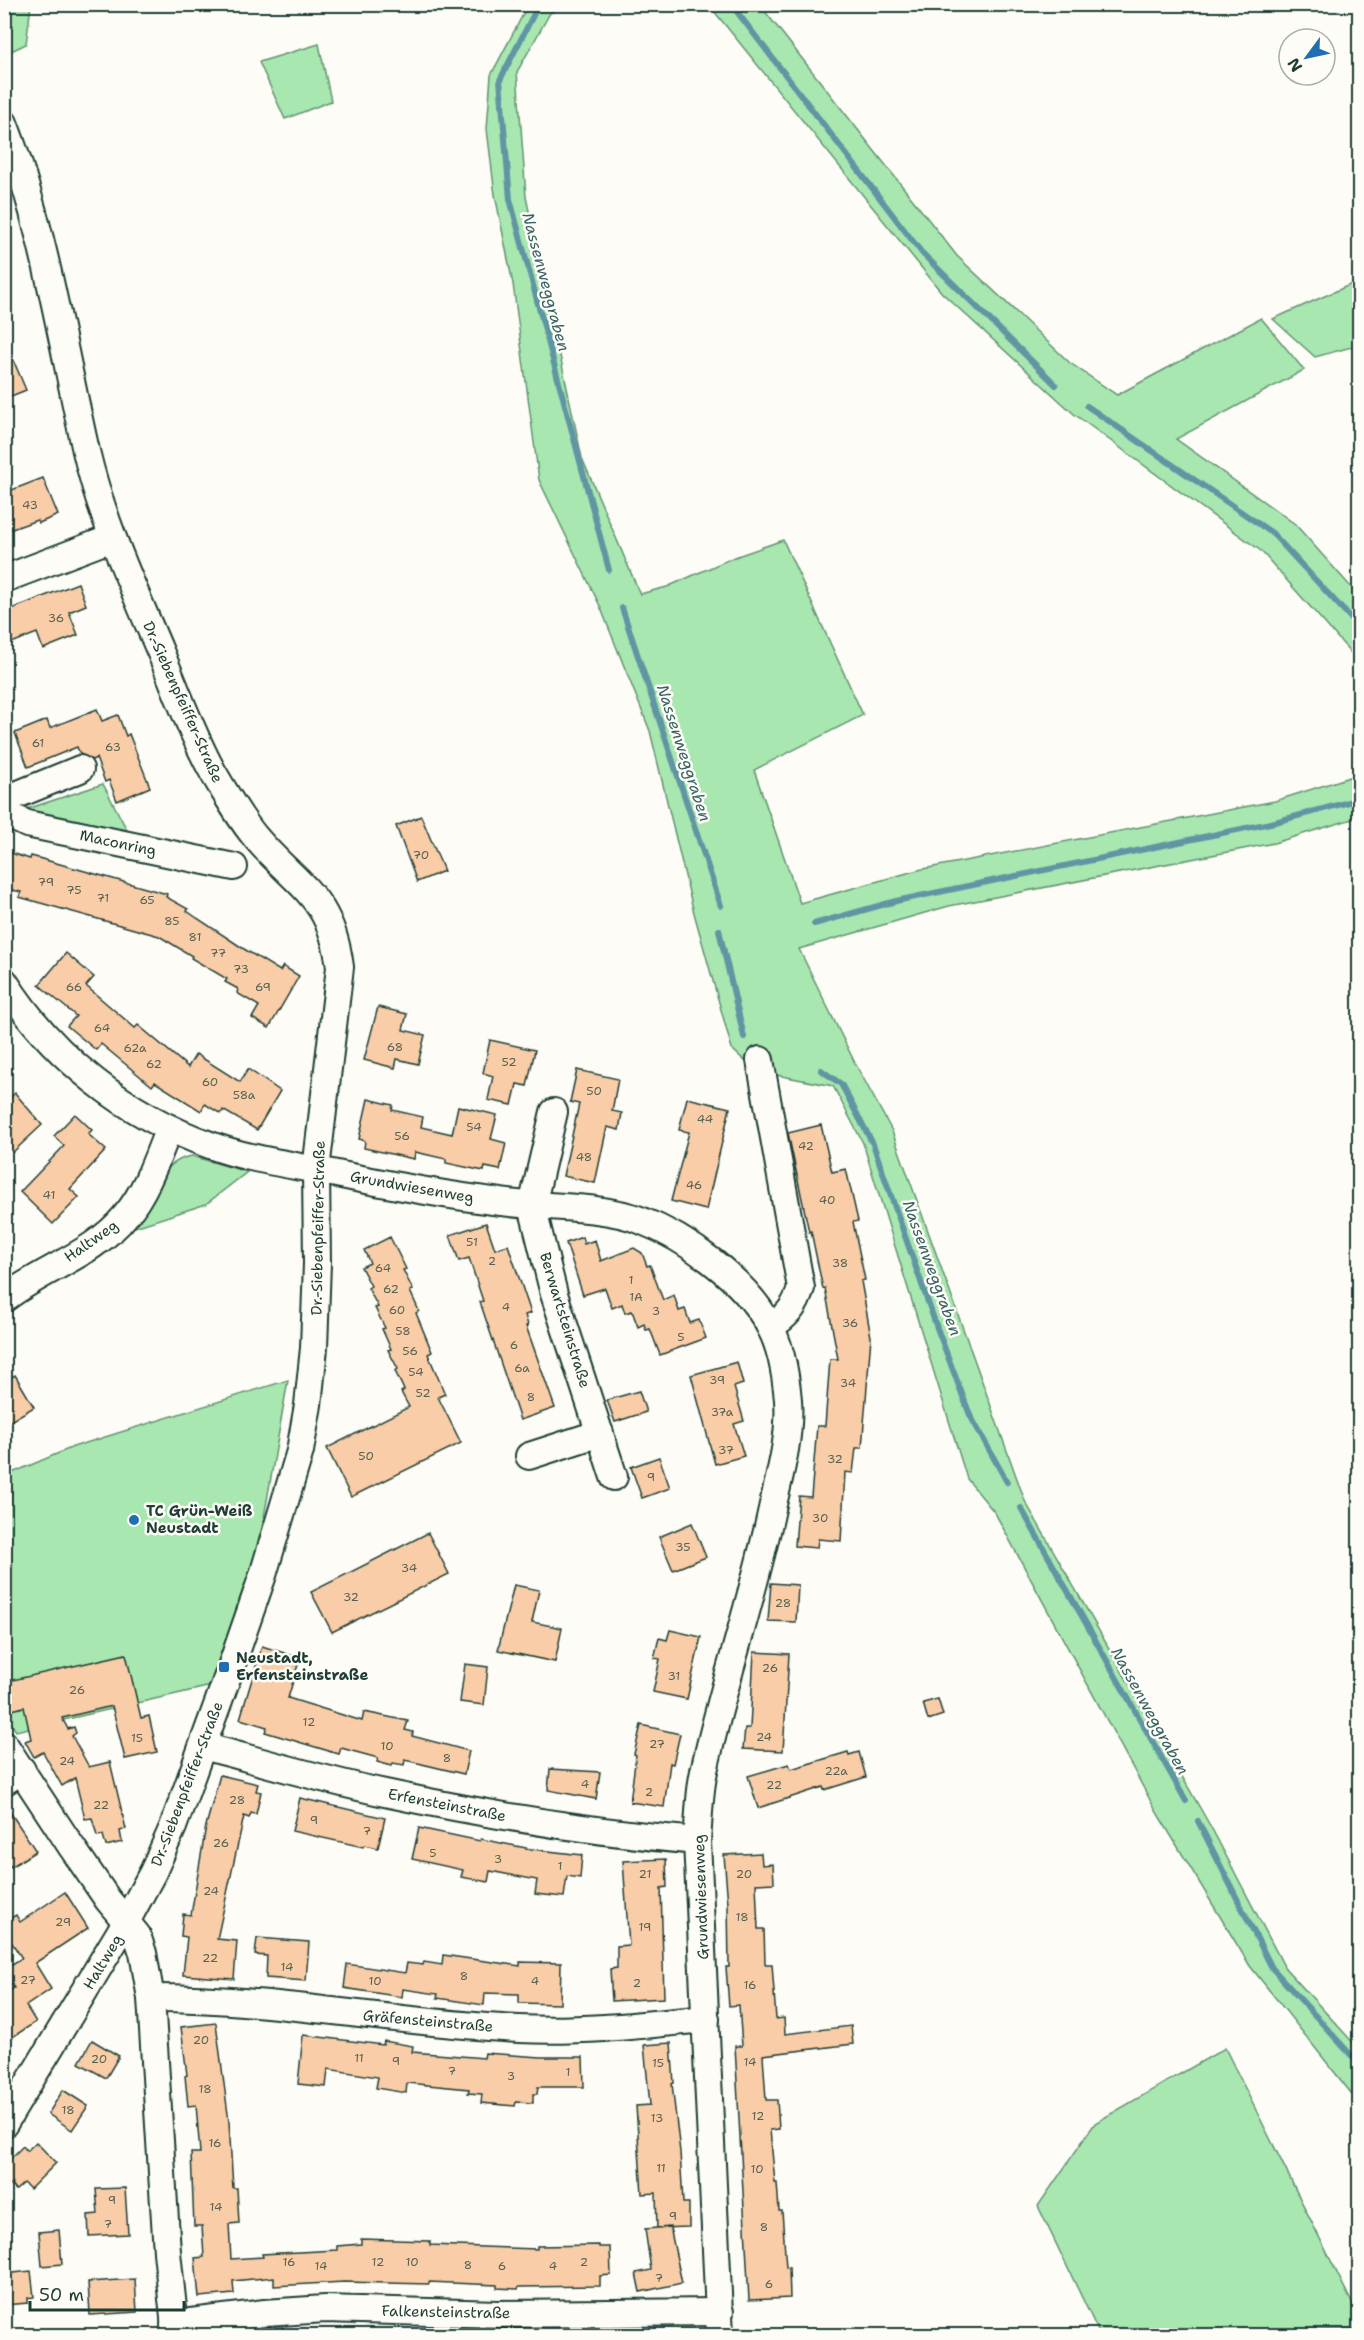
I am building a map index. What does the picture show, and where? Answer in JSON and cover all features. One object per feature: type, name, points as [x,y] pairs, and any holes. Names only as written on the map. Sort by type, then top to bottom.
[{"type":"street","name":"Dr.-Siebenpfeiffer-Straße","points":[[4,123],[21,166],[54,294],[86,451],[98,497],[112,537],[212,771],[238,814],[256,838],[310,892],[328,918],[337,942],[340,967],[316,1170],[315,1348],[300,1451],[263,1575],[203,1746],[169,1836],[126,1922]]},
{"type":"street","points":[[4,579],[112,537]]},
{"type":"street","points":[[4,800],[80,769]]},
{"type":"street","name":"Maconring","points":[[4,813],[27,824],[234,867]]},
{"type":"street","name":"Grundwiesenweg","points":[[4,981],[26,1011],[69,1059],[100,1086],[128,1106],[169,1128],[212,1146],[316,1170],[462,1197],[613,1213],[639,1219],[664,1231],[725,1272],[749,1295],[771,1327],[780,1358],[788,1401],[786,1446],[763,1548],[703,1774],[697,1841],[720,2324]]},
{"type":"street","points":[[760,1060],[801,1288],[798,1299],[791,1310],[784,1319],[771,1327]]},
{"type":"street","points":[[532,1206],[554,1112]]},
{"type":"street","name":"Haltweg","points":[[4,1299],[91,1245],[126,1216],[150,1174],[169,1128]]},
{"type":"street","name":"Berwartsteinstraße","points":[[532,1206],[554,1294],[615,1477]]},
{"type":"street","points":[[530,1456],[600,1433]]},
{"type":"street","name":"Haltweg","points":[[4,1744],[13,1776],[126,1922],[4,2124]]},
{"type":"street","name":"Erfensteinstraße","points":[[203,1746],[382,1792],[481,1812],[582,1829],[697,1841]]},
{"type":"street","points":[[126,1922],[137,1935],[143,1953],[151,1998],[164,2210],[175,2330]]},
{"type":"street","name":"Gräfensteinstraße","points":[[151,1998],[215,2000],[442,2024],[567,2031],[706,2019]]},
{"type":"street","name":"Falkensteinstraße","points":[[175,2330],[265,2313],[325,2309],[720,2324]]},
{"type":"green space","points":[[5,4],[31,5],[26,44],[5,54]]},
{"type":"green space","points":[[528,5],[568,5],[550,13],[517,72],[526,197],[582,458],[640,594],[667,587],[732,558],[783,540],[863,715],[754,770],[800,903],[918,870],[1275,801],[1359,774],[1359,817],[1274,843],[949,906],[799,949],[855,1063],[892,1131],[1025,1501],[1212,1829],[1285,1968],[1359,2049],[1359,2103],[1250,1966],[1156,1811],[995,1513],[967,1479],[863,1143],[833,1086],[756,1071],[732,1049],[694,913],[650,731],[600,606],[539,480],[513,284],[495,195],[487,129],[491,75]]},
{"type":"green space","points":[[709,5],[760,5],[957,256],[1070,363],[1117,395],[1261,318],[1304,370],[1176,439],[1295,524],[1359,596],[1359,662],[1261,551],[1074,414],[942,293]]},
{"type":"green space","points":[[319,44],[331,101],[285,119],[259,62]]},
{"type":"green space","points":[[1354,283],[1359,292],[1359,345],[1315,357],[1273,319]]},
{"type":"green space","points":[[103,784],[130,836],[24,810]]},
{"type":"green space","points":[[192,1156],[247,1172],[206,1204],[132,1228],[162,1174],[181,1159]]},
{"type":"green space","name":"TC Grün-Weiß Neustadt","points":[[288,1380],[256,1563],[211,1686],[16,1731],[5,1714],[5,1476],[73,1447]]},
{"type":"green space","points":[[1225,2048],[1359,2317],[1359,2329],[1100,2335],[1038,2206],[1095,2123]]},
{"type":"building","points":[[4,338],[26,390],[4,399]]},
{"type":"building","points":[[43,478],[58,515],[39,523],[37,520],[4,532],[4,493]]},
{"type":"building","points":[[78,583],[86,605],[69,612],[78,635],[43,649],[37,633],[4,646],[4,612]]},
{"type":"building","points":[[97,709],[102,721],[118,715],[126,736],[129,734],[150,787],[117,801],[109,780],[105,782],[96,758],[92,760],[80,754],[77,747],[28,767],[15,733],[47,720],[50,728]]},
{"type":"building","points":[[421,816],[444,871],[417,882],[396,826]]},
{"type":"building","points":[[4,851],[30,859],[31,856],[167,894],[166,897],[188,909],[187,911],[244,949],[280,971],[283,966],[299,976],[269,1028],[252,1018],[259,1006],[237,993],[238,989],[225,982],[227,979],[159,936],[19,897],[21,892],[4,888]]},
{"type":"building","points":[[66,953],[94,977],[86,986],[135,1028],[138,1025],[188,1067],[196,1054],[240,1082],[248,1069],[280,1091],[257,1130],[223,1110],[221,1114],[205,1104],[201,1111],[155,1082],[152,1086],[101,1044],[96,1050],[67,1026],[76,1016],[39,985]]},
{"type":"building","points":[[378,1007],[407,1014],[403,1030],[425,1035],[418,1064],[397,1059],[395,1068],[364,1060]]},
{"type":"building","points":[[490,1040],[535,1050],[527,1086],[517,1084],[512,1105],[488,1100],[493,1076],[483,1073]]},
{"type":"building","points":[[577,1070],[618,1079],[612,1111],[622,1113],[619,1130],[607,1127],[595,1183],[563,1176],[579,1104],[570,1102]]},
{"type":"building","points":[[15,1093],[42,1125],[13,1152],[4,1144],[4,1103]]},
{"type":"building","points":[[687,1098],[730,1108],[706,1210],[671,1201],[689,1132],[679,1130]]},
{"type":"building","points":[[368,1099],[393,1105],[392,1110],[423,1117],[421,1127],[452,1134],[458,1106],[497,1115],[491,1139],[506,1143],[500,1170],[485,1167],[484,1171],[446,1163],[446,1159],[415,1152],[414,1159],[364,1148],[365,1141],[359,1139]]},
{"type":"building","points":[[75,1114],[92,1130],[88,1134],[106,1150],[70,1189],[79,1197],[53,1224],[20,1192],[64,1146],[54,1136]]},
{"type":"building","points":[[821,1125],[832,1172],[846,1169],[858,1221],[853,1222],[865,1280],[861,1281],[871,1337],[862,1448],[856,1448],[853,1473],[845,1472],[841,1541],[818,1539],[817,1548],[795,1546],[799,1496],[811,1497],[817,1426],[825,1426],[830,1359],[838,1359],[825,1288],[823,1289],[811,1231],[809,1232],[788,1133]]},
{"type":"building","points":[[486,1223],[495,1249],[508,1245],[531,1313],[525,1315],[528,1325],[526,1326],[555,1408],[520,1420],[480,1302],[483,1301],[469,1258],[459,1261],[450,1235]]},
{"type":"building","points":[[390,1237],[406,1269],[403,1270],[413,1290],[410,1291],[419,1311],[416,1313],[432,1352],[428,1354],[445,1394],[438,1397],[461,1443],[351,1497],[327,1448],[409,1407],[401,1392],[404,1390],[395,1371],[398,1369],[388,1350],[391,1349],[382,1329],[385,1328],[375,1308],[378,1307],[368,1288],[371,1286],[361,1267],[370,1263],[364,1250]]},
{"type":"building","points":[[582,1237],[584,1244],[595,1240],[601,1261],[634,1248],[642,1253],[647,1266],[650,1265],[663,1300],[674,1295],[679,1311],[685,1309],[690,1323],[699,1320],[706,1338],[660,1355],[650,1329],[646,1330],[644,1324],[638,1327],[632,1311],[625,1313],[622,1304],[612,1308],[605,1288],[583,1295],[566,1243]]},
{"type":"building","points":[[737,1362],[743,1384],[734,1387],[744,1421],[734,1424],[744,1456],[715,1464],[691,1375]]},
{"type":"building","points":[[15,1375],[34,1407],[4,1425],[4,1382]]},
{"type":"building","points":[[639,1391],[646,1412],[615,1422],[607,1400]]},
{"type":"building","points":[[659,1457],[670,1488],[642,1498],[631,1467]]},
{"type":"building","points":[[692,1523],[706,1557],[673,1570],[659,1537]]},
{"type":"building","points":[[428,1533],[449,1574],[332,1632],[311,1592]]},
{"type":"building","points":[[771,1583],[798,1585],[796,1622],[768,1621]]},
{"type":"building","points":[[514,1585],[539,1590],[532,1622],[562,1628],[555,1662],[498,1650]]},
{"type":"building","points":[[670,1630],[701,1637],[687,1699],[653,1692],[660,1659],[654,1658],[659,1638],[667,1640]]},
{"type":"building","points":[[262,1646],[300,1658],[288,1698],[362,1721],[364,1712],[408,1721],[405,1730],[413,1732],[412,1736],[469,1751],[464,1774],[405,1760],[404,1765],[393,1763],[392,1766],[377,1762],[378,1758],[341,1748],[339,1754],[265,1732],[267,1727],[240,1719]]},
{"type":"building","points":[[754,1652],[789,1654],[783,1751],[743,1749],[745,1728],[750,1728]]},
{"type":"building","points":[[126,1654],[141,1718],[149,1716],[157,1752],[125,1759],[112,1706],[62,1718],[68,1729],[74,1727],[76,1733],[72,1736],[89,1767],[110,1762],[126,1829],[120,1831],[122,1842],[106,1846],[103,1835],[97,1836],[92,1818],[85,1819],[75,1778],[62,1786],[43,1752],[34,1757],[25,1741],[31,1739],[24,1707],[4,1712],[4,1682]]},
{"type":"building","points":[[465,1664],[488,1667],[484,1705],[460,1702]]},
{"type":"building","points":[[938,1699],[943,1715],[928,1720],[923,1703]]},
{"type":"building","points":[[641,1725],[680,1734],[673,1764],[670,1763],[664,1807],[630,1802],[636,1755],[634,1754]]},
{"type":"building","points":[[848,1752],[849,1755],[859,1752],[866,1777],[824,1790],[823,1787],[758,1808],[748,1776],[789,1764],[791,1769]]},
{"type":"building","points":[[550,1769],[600,1772],[596,1799],[548,1790]]},
{"type":"building","points":[[220,1775],[258,1784],[256,1791],[261,1792],[256,1814],[251,1813],[249,1818],[244,1816],[217,1939],[237,1941],[234,1979],[183,1975],[187,1937],[181,1936],[183,1914],[191,1915],[206,1826]]},
{"type":"building","points":[[300,1798],[385,1818],[378,1848],[364,1845],[363,1847],[292,1831]]},
{"type":"building","points":[[4,1803],[36,1851],[11,1867],[4,1858]]},
{"type":"building","points":[[419,1828],[480,1841],[481,1839],[531,1849],[582,1855],[580,1878],[567,1876],[564,1897],[535,1894],[537,1880],[490,1871],[488,1882],[461,1877],[463,1870],[412,1859]]},
{"type":"building","points":[[761,1853],[762,1865],[773,1864],[774,1883],[756,1884],[758,1929],[764,1929],[765,1964],[772,1964],[776,2019],[784,2018],[785,2034],[851,2026],[853,2044],[763,2055],[766,2100],[777,2100],[779,2129],[770,2130],[779,2211],[782,2211],[786,2268],[789,2267],[790,2298],[749,2300],[735,2046],[742,2046],[739,2005],[729,2006],[726,1967],[729,1967],[728,1904],[724,1855]]},
{"type":"building","points":[[666,1859],[667,1887],[661,1888],[664,1998],[612,2001],[610,1969],[617,1968],[617,1946],[629,1945],[623,1861]]},
{"type":"building","points":[[65,1892],[88,1928],[35,1963],[51,1989],[26,2006],[36,2022],[11,2038],[4,2027],[4,1994],[14,1988],[4,1973],[4,1969],[22,1958],[4,1931],[4,1922],[16,1915],[20,1922]]},
{"type":"building","points":[[257,1938],[309,1942],[306,1981],[266,1978],[267,1956],[255,1955]]},
{"type":"building","points":[[443,1955],[520,1966],[520,1962],[561,1963],[560,2004],[519,2003],[519,1994],[485,1993],[484,2005],[437,1998],[438,1994],[403,1989],[402,1997],[344,1988],[347,1964],[405,1973],[407,1963],[423,1965],[424,1962],[442,1965]]},
{"type":"building","points":[[216,2023],[229,2122],[233,2188],[237,2188],[239,2223],[229,2224],[231,2259],[263,2257],[262,2254],[337,2250],[337,2246],[361,2244],[361,2239],[430,2241],[430,2245],[537,2249],[537,2246],[599,2245],[599,2247],[610,2247],[611,2275],[600,2276],[600,2286],[519,2287],[518,2289],[497,2288],[497,2285],[429,2282],[429,2284],[344,2282],[274,2286],[274,2277],[233,2281],[234,2294],[199,2297],[195,2258],[204,2257],[202,2226],[194,2226],[191,2153],[200,2153],[196,2105],[188,2106],[181,2027]]},
{"type":"building","points":[[303,2035],[383,2045],[384,2041],[413,2046],[412,2052],[484,2058],[485,2053],[583,2057],[584,2087],[538,2087],[537,2094],[533,2094],[533,2103],[516,2102],[515,2106],[481,2103],[482,2094],[468,2093],[469,2089],[407,2083],[406,2093],[376,2088],[378,2077],[328,2069],[326,2087],[298,2084]]},
{"type":"building","points":[[92,2040],[119,2056],[106,2078],[79,2063]]},
{"type":"building","points":[[671,2043],[674,2083],[672,2084],[683,2203],[689,2203],[689,2227],[657,2228],[656,2193],[642,2194],[636,2106],[650,2105],[644,2045]]},
{"type":"building","points":[[63,2090],[88,2106],[72,2130],[48,2114]]},
{"type":"building","points":[[36,2142],[56,2163],[30,2189],[24,2183],[16,2190],[4,2179],[4,2165],[23,2146],[27,2151]]},
{"type":"building","points":[[125,2188],[128,2234],[89,2236],[88,2215],[98,2214],[96,2189]]},
{"type":"building","points":[[670,2227],[682,2283],[640,2292],[636,2273],[651,2270],[645,2229]]},
{"type":"building","points":[[59,2230],[62,2264],[42,2266],[39,2232]]},
{"type":"building","points":[[31,2271],[34,2297],[28,2298],[28,2303],[4,2305],[4,2274]]},
{"type":"building","points":[[135,2279],[137,2312],[90,2315],[88,2282]]},
{"type":"waterway","name":"Nassenweggraben","points":[[539,4],[500,80],[510,199],[609,570]]},
{"type":"waterway","points":[[731,4],[922,253],[1056,385]]},
{"type":"waterway","points":[[1087,406],[1272,533],[1360,628]]},
{"type":"waterway","name":"Nassenweggraben","points":[[622,608],[721,906]]},
{"type":"waterway","points":[[814,924],[896,901],[1275,822],[1360,799]]},
{"type":"waterway","name":"Nassenweggraben","points":[[719,930],[744,1037]]},
{"type":"waterway","name":"Nassenweggraben","points":[[821,1070],[841,1084],[873,1144],[970,1415],[1007,1482]]},
{"type":"waterway","name":"Nassenweggraben","points":[[1021,1508],[1186,1801]]},
{"type":"waterway","name":"Nassenweggraben","points":[[1198,1821],[1272,1968],[1360,2065]]},
{"type":"place","name":"TC Grün-Weiß Neustadt","points":[[134,1520]]},
{"type":"place","name":"Neustadt, Erfensteinstraße","points":[[224,1667]]}]
